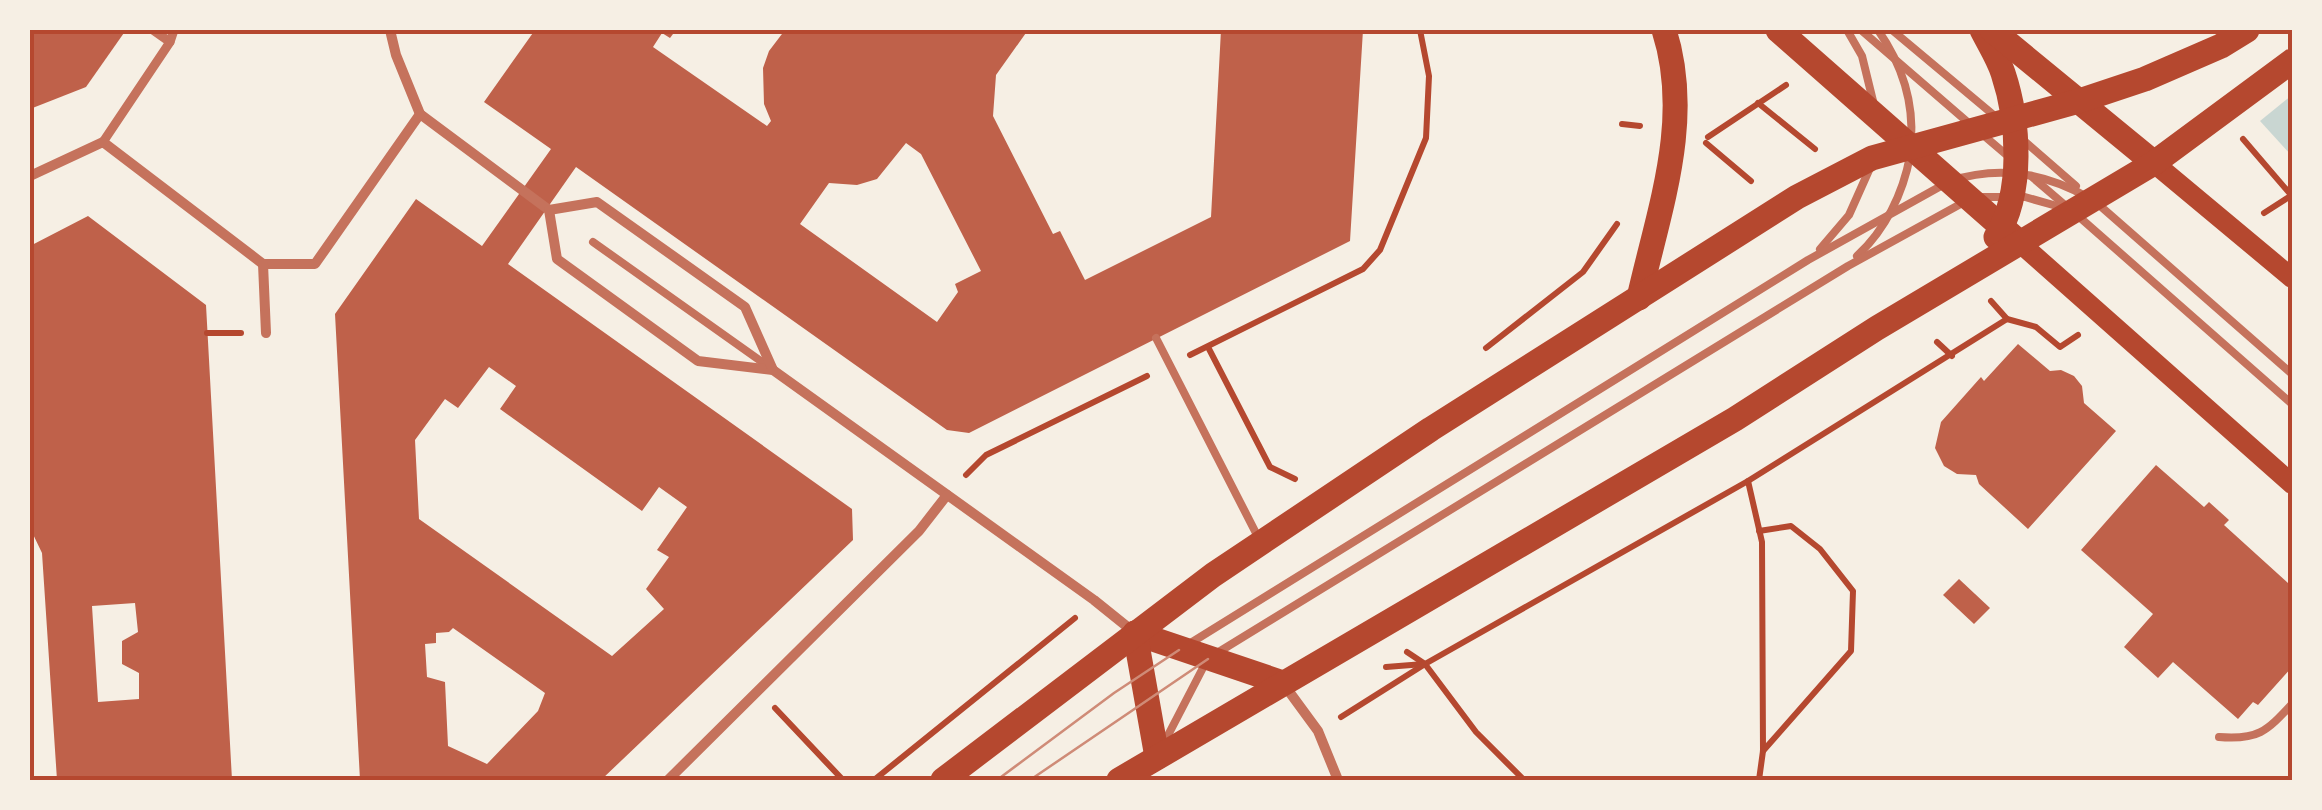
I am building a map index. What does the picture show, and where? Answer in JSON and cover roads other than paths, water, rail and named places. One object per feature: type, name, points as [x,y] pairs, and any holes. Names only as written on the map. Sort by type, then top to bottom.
[{"type":"main road","points":[[1639,298],[1676,130],[1672,55],[1664,30]]},
{"type":"main road","points":[[1778,30],[1875,123],[1911,147],[2292,484]]},
{"type":"main road","points":[[1982,30],[2003,72],[2001,125],[2017,176],[2011,235]]},
{"type":"main road","points":[[1992,30],[2292,278]]},
{"type":"main road","points":[[944,780],[1260,542],[1874,151],[1911,147],[2001,125],[2078,101],[2144,79],[2222,46],[2248,30]]},
{"type":"main road","points":[[1119,780],[1736,419],[1974,270],[2011,235],[2083,206],[2154,163],[2292,61]]},
{"type":"main road","points":[[1135,633],[1282,682]]},
{"type":"main road","points":[[1135,633],[1156,758]]},
{"type":"street","points":[[153,30],[170,42]]},
{"type":"street","points":[[30,176],[104,142],[174,30]]},
{"type":"street","points":[[390,30],[420,114],[549,210],[557,259],[698,360],[772,370],[1135,633]]},
{"type":"street","points":[[104,142],[263,264],[315,264],[420,114]]},
{"type":"street","points":[[549,210],[597,202],[745,307],[772,370]]},
{"type":"street","points":[[263,264],[266,333]]},
{"type":"street","points":[[668,780],[919,530],[947,495]]},
{"type":"street","points":[[1282,682],[1318,731],[1338,780]]},
{"type":"lane","points":[[1847,30],[1862,56],[1875,123]]},
{"type":"lane","points":[[1860,30],[1896,60],[2001,125],[2017,176],[2040,200],[2083,206]]},
{"type":"lane","points":[[1829,277],[1862,252],[1891,212],[1902,187],[1911,147],[1910,101],[1896,60],[1878,30]]},
{"type":"lane","points":[[1892,30],[2001,125],[2292,404]]},
{"type":"lane","points":[[1808,260],[1850,215],[1866,181],[1874,151]]},
{"type":"lane","points":[[1179,650],[1808,260],[1950,181],[1972,174],[2059,182],[2083,206],[2292,374]]},
{"type":"lane","points":[[1156,758],[1208,659],[1911,228],[2017,176]]},
{"type":"lane","points":[[2017,176],[2083,206]]},
{"type":"lane","points":[[594,242],[772,370]]},
{"type":"lane","points":[[1156,338],[1260,542]]},
{"type":"lane","points":[[2218,737],[2244,739],[2267,731],[2292,704]]},
{"type":"tram line","points":[[997,780],[1179,650]]},
{"type":"tram line","points":[[1030,780],[1208,659]]}]
